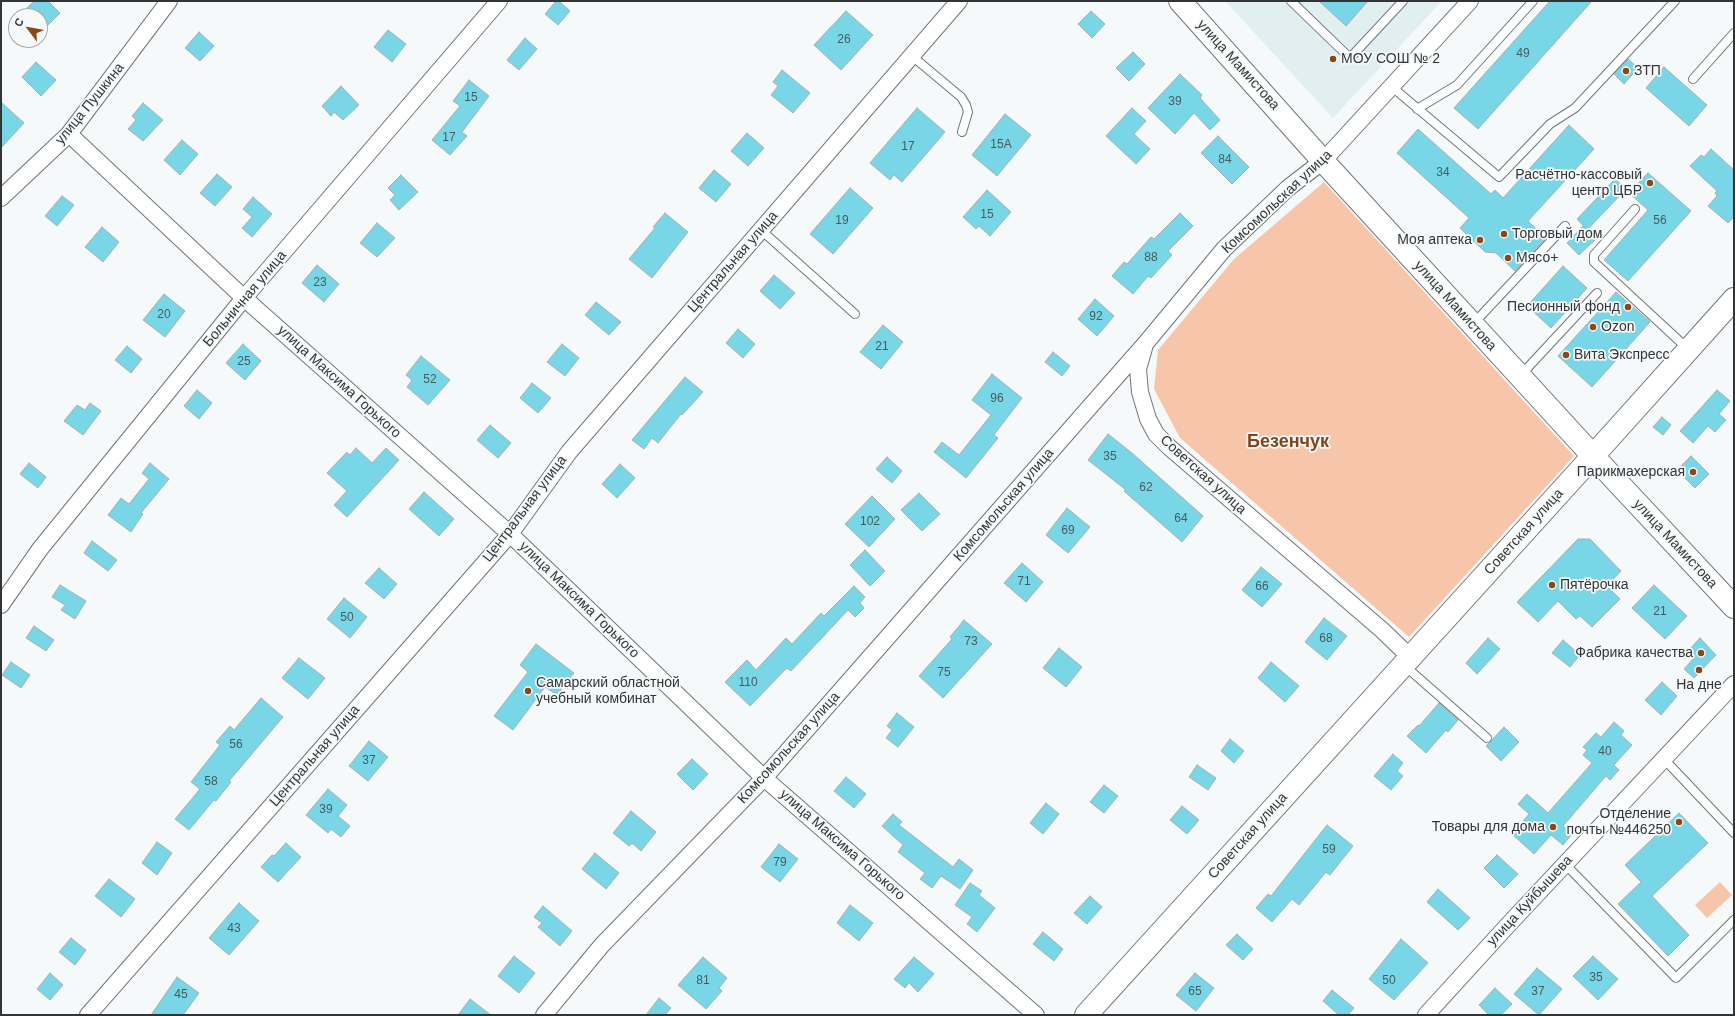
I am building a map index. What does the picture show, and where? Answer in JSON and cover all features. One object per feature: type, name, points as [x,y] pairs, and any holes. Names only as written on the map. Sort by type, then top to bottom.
[{"type":"street","name":"улица Пушкина","points":[[1,198],[70,134],[169,1]]},
{"type":"street","name":"Больничная улица","points":[[1,605],[40,549],[244,298],[499,1]]},
{"type":"street","name":"Центральная улица","points":[[88,1015],[510,534],[569,452],[959,1]]},
{"type":"street","name":"улица Мамистова","points":[[1180,1],[1323,161],[1593,456],[1734,607]]},
{"type":"street","name":"Комсомольская улица","points":[[544,1015],[602,945],[764,778],[1145,344],[1224,249],[1288,188],[1323,161],[1470,1]]},
{"type":"street","name":"улица Максима Горького","points":[[70,134],[244,298],[510,534],[764,778],[1036,1015]]},
{"type":"street","name":"Советская улица","points":[[1086,1015],[1593,456],[1734,298]]},
{"type":"street","name":"Советская улица","points":[[1145,344],[1138,369],[1138,380],[1143,406],[1156,434],[1169,447],[1382,630],[1407,660]]},
{"type":"street","name":"улица Куйбышева","points":[[1426,1015],[1734,684]]},
{"type":"lane","points":[[1291,1],[1350,58],[1403,1]]},
{"type":"lane","points":[[1417,109],[1457,85],[1533,1]]},
{"type":"lane","points":[[1392,86],[1417,109],[1499,177],[1550,124],[1575,108],[1675,1]]},
{"type":"lane","points":[[1693,79],[1734,33]]},
{"type":"lane","points":[[912,56],[961,97],[966,104],[968,112],[962,132]]},
{"type":"lane","points":[[1635,209],[1594,255],[1594,262],[1689,349]]},
{"type":"lane","points":[[1473,325],[1565,226]]},
{"type":"lane","points":[[761,230],[856,314]]},
{"type":"lane","points":[[1520,376],[1597,293]]},
{"type":"lane","points":[[1407,660],[1487,738]]},
{"type":"lane","points":[[1664,759],[1734,833]]},
{"type":"lane","points":[[1565,864],[1676,978],[1734,920]]},
{"type":"shaded area","name":"МОУ СОШ № 2","points":[[1225,1],[1442,1],[1333,118]]},
{"type":"shaded area","points":[[1324,182],[1574,456],[1409,637],[1180,438],[1154,389],[1158,350],[1234,259]]},
{"type":"shaded area","points":[[1720,882],[1732,895],[1707,918],[1695,905]]},
{"type":"building","points":[[34,1],[48,1],[60,13],[48,25],[48,8],[27,8]]},
{"type":"building","points":[[556,1],[559,1],[570,11],[558,25],[545,14]]},
{"type":"building","points":[[1319,1],[1368,1],[1346,26]]},
{"type":"building","points":[[1550,1],[1592,1],[1478,129],[1454,108]]},
{"type":"building","points":[[846,11],[873,35],[841,70],[814,45]]},
{"type":"building","points":[[1091,11],[1105,24],[1092,38],[1078,24]]},
{"type":"building","points":[[388,30],[406,44],[392,62],[374,47]]},
{"type":"building","points":[[199,32],[214,46],[200,61],[185,48]]},
{"type":"building","points":[[525,38],[537,49],[519,70],[507,60]]},
{"type":"building","points":[[1133,52],[1145,64],[1129,81],[1116,68]]},
{"type":"building","name":"ЗТП","points":[[1628,59],[1638,68],[1624,84],[1614,74]]},
{"type":"building","points":[[36,62],[56,80],[41,96],[22,77]]},
{"type":"building","points":[[1664,67],[1707,105],[1689,126],[1646,88]]},
{"type":"building","points":[[782,70],[810,93],[793,113],[771,95],[778,86],[773,82]]},
{"type":"building","points":[[1180,74],[1202,95],[1200,98],[1220,120],[1210,130],[1194,113],[1175,134],[1148,108]]},
{"type":"building","points":[[469,80],[489,96],[462,132],[467,136],[450,155],[432,140],[460,106],[453,101]]},
{"type":"building","points":[[341,86],[359,105],[343,120],[334,112],[331,116],[322,106]]},
{"type":"building","points":[[1,102],[24,123],[1,148]]},
{"type":"building","points":[[143,103],[163,120],[143,141],[128,129],[136,120],[132,116]]},
{"type":"building","points":[[917,108],[945,132],[902,182],[894,175],[890,180],[870,163]]},
{"type":"building","points":[[1132,108],[1146,121],[1134,134],[1150,149],[1136,164],[1106,136]]},
{"type":"building","points":[[1005,114],[1031,135],[997,176],[972,155]]},
{"type":"building","points":[[1569,125],[1594,149],[1528,221],[1546,238],[1515,271],[1496,253],[1485,252],[1460,228],[1469,218],[1397,153],[1418,129],[1491,194],[1495,190],[1503,198]]},
{"type":"building","points":[[747,133],[764,148],[748,166],[731,151]]},
{"type":"building","points":[[1218,136],[1249,167],[1232,184],[1201,153]]},
{"type":"building","points":[[182,140],[198,154],[180,175],[164,160]]},
{"type":"building","points":[[1711,149],[1734,170],[1734,217],[1728,223],[1708,206],[1717,196],[1715,193],[1717,191],[1690,166],[1701,155],[1704,157]]},
{"type":"building","points":[[714,170],[731,184],[716,202],[699,188]]},
{"type":"building","points":[[1648,173],[1691,211],[1628,281],[1604,260],[1648,210],[1629,193]]},
{"type":"building","points":[[217,174],[232,187],[215,206],[200,193]]},
{"type":"building","points":[[401,175],[418,192],[399,210],[390,200],[395,195],[388,188]]},
{"type":"building","points":[[1615,179],[1626,189],[1587,230],[1577,219]]},
{"type":"building","points":[[850,188],[873,208],[833,254],[810,234]]},
{"type":"building","points":[[987,190],[1011,212],[990,236],[979,226],[976,229],[963,217]]},
{"type":"building","points":[[62,196],[74,205],[57,226],[45,216]]},
{"type":"building","points":[[253,197],[272,214],[252,237],[242,228],[252,217],[243,209]]},
{"type":"building","points":[[665,213],[688,232],[652,278],[629,259],[655,228],[653,227]]},
{"type":"building","points":[[1180,213],[1193,226],[1168,251],[1172,255],[1151,278],[1148,276],[1133,294],[1112,276],[1124,262],[1127,264],[1151,237],[1154,239]]},
{"type":"building","points":[[377,223],[395,238],[377,257],[360,243]]},
{"type":"building","points":[[1583,226],[1596,239],[1579,255],[1567,243]]},
{"type":"building","points":[[102,227],[119,242],[103,262],[85,247]]},
{"type":"building","points":[[317,265],[339,284],[324,302],[302,283]]},
{"type":"building","points":[[1563,266],[1587,288],[1551,328],[1527,306]]},
{"type":"building","points":[[774,275],[795,293],[780,309],[760,291]]},
{"type":"building","points":[[1616,292],[1650,322],[1592,387],[1558,356]]},
{"type":"building","points":[[164,294],[185,311],[165,337],[143,320]]},
{"type":"building","points":[[1095,299],[1114,316],[1097,336],[1078,319]]},
{"type":"building","points":[[596,302],[621,322],[609,335],[585,315]]},
{"type":"building","points":[[883,325],[903,342],[881,369],[860,352]]},
{"type":"building","points":[[738,329],[755,344],[743,358],[726,343]]},
{"type":"building","points":[[243,344],[261,361],[245,380],[226,363]]},
{"type":"building","points":[[562,344],[579,358],[565,376],[547,362]]},
{"type":"building","points":[[127,346],[142,359],[131,373],[115,360]]},
{"type":"building","points":[[1053,352],[1070,366],[1062,376],[1045,362]]},
{"type":"building","points":[[421,356],[450,380],[428,405],[407,387],[412,380],[406,375]]},
{"type":"building","points":[[992,374],[1022,398],[994,435],[998,438],[966,478],[934,452],[942,442],[959,455],[991,415],[972,400]]},
{"type":"building","points":[[685,377],[703,392],[682,415],[681,414],[658,443],[652,438],[644,449],[632,440]]},
{"type":"building","points":[[532,383],[551,398],[538,413],[520,398]]},
{"type":"building","points":[[197,390],[212,403],[199,419],[184,406]]},
{"type":"building","points":[[1717,390],[1730,401],[1719,414],[1726,420],[1715,432],[1708,426],[1693,443],[1680,431]]},
{"type":"building","points":[[90,403],[101,411],[83,435],[64,421],[77,405],[85,410]]},
{"type":"building","points":[[1662,417],[1671,425],[1663,435],[1653,427]]},
{"type":"building","points":[[490,425],[511,443],[498,458],[477,440]]},
{"type":"building","points":[[1108,434],[1132,453],[1203,516],[1182,542],[1124,491],[1126,490],[1088,460]]},
{"type":"building","points":[[356,448],[372,463],[386,448],[399,460],[347,517],[334,505],[347,491],[327,473],[347,452],[350,455]]},
{"type":"building","name":"Парикмахерская","points":[[1691,456],[1709,474],[1695,488],[1677,470]]},
{"type":"building","points":[[887,457],[902,471],[892,483],[876,469]]},
{"type":"building","points":[[29,463],[46,477],[38,488],[20,474]]},
{"type":"building","points":[[150,463],[169,479],[141,513],[143,514],[131,532],[108,515],[121,498],[129,504],[149,479],[142,473]]},
{"type":"building","points":[[620,464],[635,478],[617,498],[602,484]]},
{"type":"building","points":[[424,492],[454,519],[439,536],[409,509]]},
{"type":"building","points":[[919,493],[940,514],[922,531],[901,510]]},
{"type":"building","points":[[872,496],[895,519],[869,547],[845,524]]},
{"type":"building","points":[[1067,508],[1090,527],[1068,553],[1046,535]]},
{"type":"building","points":[[1578,539],[1590,539],[1621,571],[1607,586],[1620,599],[1592,627],[1580,616],[1576,619],[1558,601],[1538,622],[1517,602]]},
{"type":"building","points":[[92,541],[117,560],[108,571],[84,553]]},
{"type":"building","points":[[865,550],[885,571],[870,586],[850,565]]},
{"type":"building","points":[[1022,563],[1043,582],[1026,602],[1004,583]]},
{"type":"building","points":[[1261,567],[1282,584],[1262,607],[1242,590]]},
{"type":"building","points":[[379,568],[397,584],[384,599],[365,583]]},
{"type":"building","points":[[60,585],[86,601],[75,619],[61,610],[65,605],[52,597]]},
{"type":"building","points":[[1654,585],[1687,616],[1665,639],[1632,608]]},
{"type":"building","points":[[854,586],[865,597],[860,603],[864,608],[855,617],[848,610],[791,671],[787,668],[750,706],[725,682],[747,660],[756,670],[786,638],[792,644],[821,613],[824,616]]},
{"type":"building","points":[[344,598],[367,617],[350,638],[327,619]]},
{"type":"building","points":[[1324,618],[1347,636],[1327,660],[1305,642]]},
{"type":"building","points":[[964,620],[992,644],[943,698],[919,676],[952,639],[950,637]]},
{"type":"building","points":[[34,626],[54,640],[46,651],[26,638]]},
{"type":"building","points":[[1488,638],[1500,649],[1477,674],[1466,663]]},
{"type":"building","name":"Фабрика качества","points":[[1700,638],[1716,655],[1694,678],[1684,669],[1694,658],[1687,652]]},
{"type":"building","points":[[1563,640],[1580,655],[1570,667],[1552,653]]},
{"type":"building","name":"Самарский областной учебный комбинат","points":[[536,644],[574,673],[557,695],[545,687],[513,730],[494,716],[528,672],[520,665]]},
{"type":"building","points":[[1059,648],[1082,667],[1066,687],[1043,668]]},
{"type":"building","points":[[299,658],[325,678],[308,699],[282,678]]},
{"type":"building","points":[[11,662],[30,675],[21,688],[2,675]]},
{"type":"building","points":[[1271,662],[1299,686],[1285,702],[1258,678]]},
{"type":"building","points":[[1662,682],[1677,696],[1661,715],[1645,700]]},
{"type":"building","points":[[261,698],[283,717],[229,781],[231,782],[216,801],[214,800],[189,830],[175,819],[200,789],[191,782],[220,745],[216,742],[230,726],[234,730]]},
{"type":"building","points":[[1439,703],[1458,720],[1448,732],[1446,730],[1426,753],[1407,736],[1418,725],[1419,726]]},
{"type":"building","points":[[897,713],[914,727],[898,747],[886,738],[892,730],[887,726]]},
{"type":"building","points":[[1614,722],[1624,731],[1621,735],[1632,745],[1614,765],[1619,770],[1610,780],[1606,776],[1563,826],[1572,834],[1563,845],[1551,835],[1534,854],[1512,834],[1529,814],[1518,804],[1527,794],[1548,813],[1592,763],[1583,755],[1587,750],[1583,747],[1596,733],[1601,737]]},
{"type":"building","points":[[1504,727],[1519,742],[1501,761],[1486,746]]},
{"type":"building","points":[[1230,739],[1244,751],[1234,763],[1221,751]]},
{"type":"building","points":[[369,741],[388,757],[368,781],[349,766]]},
{"type":"building","points":[[1393,754],[1403,763],[1397,771],[1403,776],[1391,790],[1374,776]]},
{"type":"building","points":[[692,759],[708,774],[693,790],[677,774]]},
{"type":"building","points":[[1197,765],[1216,778],[1208,790],[1189,777]]},
{"type":"building","points":[[846,777],[866,794],[854,808],[834,791]]},
{"type":"building","points":[[1104,785],[1118,796],[1104,813],[1090,802]]},
{"type":"building","points":[[328,789],[347,805],[338,816],[350,826],[341,837],[331,829],[328,833],[306,815]]},
{"type":"building","points":[[1046,803],[1059,814],[1043,834],[1030,823]]},
{"type":"building","points":[[1182,806],[1199,820],[1187,834],[1170,820]]},
{"type":"building","points":[[631,811],[656,832],[641,851],[632,843],[629,846],[613,833]]},
{"type":"building","points":[[1679,813],[1708,843],[1652,896],[1689,935],[1668,956],[1618,904],[1641,882],[1625,865]]},
{"type":"building","points":[[893,814],[902,822],[899,825],[953,867],[959,859],[973,870],[960,889],[941,876],[932,888],[920,879],[925,873],[898,852],[903,845],[882,826]]},
{"type":"building","points":[[1327,825],[1353,846],[1330,875],[1326,872],[1299,905],[1292,899],[1272,922],[1256,908],[1268,894],[1271,896]]},
{"type":"building","points":[[157,842],[172,853],[157,875],[142,863]]},
{"type":"building","points":[[286,843],[301,857],[278,882],[261,867]]},
{"type":"building","points":[[779,844],[798,859],[780,882],[761,867]]},
{"type":"building","points":[[595,853],[619,873],[606,889],[582,869]]},
{"type":"building","points":[[1497,855],[1518,874],[1504,888],[1484,868]]},
{"type":"building","points":[[109,879],[135,899],[121,917],[95,896]]},
{"type":"building","points":[[970,883],[982,891],[979,895],[995,908],[977,932],[967,924],[972,917],[955,905]]},
{"type":"building","points":[[1438,889],[1470,918],[1458,930],[1427,902]]},
{"type":"building","points":[[1090,896],[1102,907],[1087,924],[1074,913]]},
{"type":"building","points":[[239,903],[259,921],[229,955],[209,938]]},
{"type":"building","points":[[850,905],[873,923],[859,941],[837,923]]},
{"type":"building","points":[[543,906],[572,931],[560,946],[538,927],[542,923],[534,917]]},
{"type":"building","points":[[1043,932],[1063,949],[1054,961],[1033,944]]},
{"type":"building","points":[[1237,934],[1253,949],[1243,960],[1226,945]]},
{"type":"building","points":[[71,938],[86,950],[75,965],[59,952]]},
{"type":"building","points":[[1401,939],[1428,963],[1394,1000],[1369,979]]},
{"type":"building","points":[[514,956],[535,973],[519,993],[498,976]]},
{"type":"building","points":[[1593,956],[1618,979],[1598,1000],[1573,976]]},
{"type":"building","points":[[703,957],[727,978],[719,988],[722,991],[706,1009],[678,985]]},
{"type":"building","points":[[914,957],[934,974],[918,992],[909,983],[905,988],[894,979]]},
{"type":"building","points":[[1537,968],[1562,989],[1539,1015],[1514,994]]},
{"type":"building","points":[[50,973],[63,985],[50,1000],[37,989]]},
{"type":"building","points":[[1195,973],[1214,988],[1196,1011],[1176,995]]},
{"type":"building","points":[[177,977],[199,993],[183,1015],[151,1015]]},
{"type":"building","points":[[1495,988],[1512,1004],[1501,1015],[1489,1015],[1479,1005]]},
{"type":"building","points":[[1332,990],[1354,1008],[1348,1015],[1339,1015],[1323,1001]]},
{"type":"building","points":[[659,998],[671,1008],[665,1015],[646,1015]]},
{"type":"building","points":[[470,999],[491,1015],[458,1015]]},
{"type":"place","name":"МОУ СОШ № 2","points":[[1333,59]]},
{"type":"place","name":"ЗТП","points":[[1626,71]]},
{"type":"place","name":"Расчётно-кассовый центр ЦБР","points":[[1650,183]]},
{"type":"place","name":"Торговый дом","points":[[1504,234]]},
{"type":"place","name":"Моя аптека","points":[[1480,240]]},
{"type":"place","name":"Мясо+","points":[[1508,258]]},
{"type":"place","name":"Песионный фонд","points":[[1628,307]]},
{"type":"place","name":"Ozon","points":[[1593,327]]},
{"type":"place","name":"Вита Экспресс","points":[[1566,355]]},
{"type":"place","name":"Парикмахерская","points":[[1693,472]]},
{"type":"place","name":"Пятёрочка","points":[[1552,585]]},
{"type":"place","name":"Фабрика качества","points":[[1701,653]]},
{"type":"place","name":"На дне","points":[[1699,670]]},
{"type":"place","name":"Самарский областной учебный комбинат","points":[[528,691]]},
{"type":"place","name":"Отделение почты №446250","points":[[1679,822]]},
{"type":"place","name":"Товары для дома","points":[[1553,827]]},
{"type":"district","name":"Безенчук","points":[[1288,442]]}]
